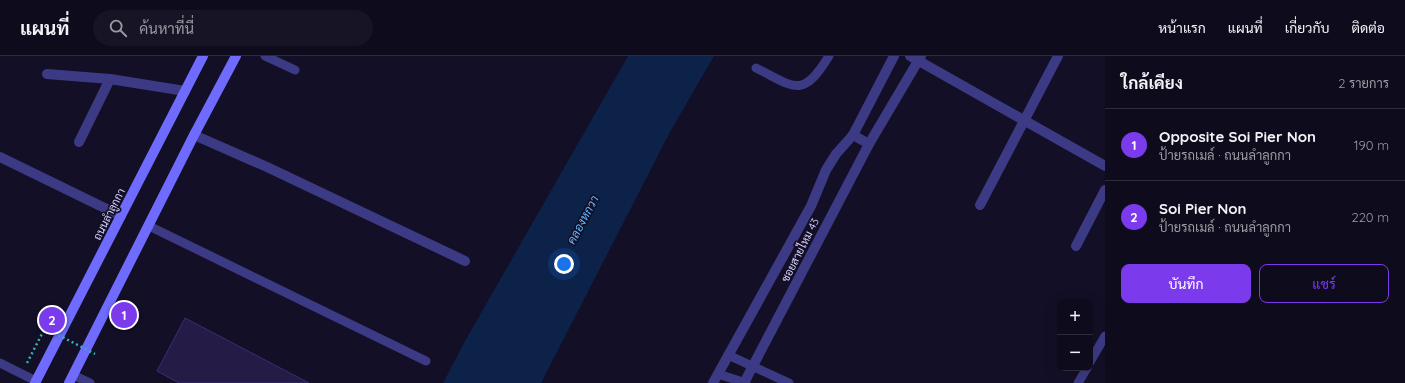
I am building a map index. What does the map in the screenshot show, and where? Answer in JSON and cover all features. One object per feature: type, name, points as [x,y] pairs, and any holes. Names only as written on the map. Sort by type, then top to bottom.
[{"type":"main road","name":"ถนนลำลูกกา","points":[[35,382],[203,56]]},
{"type":"main road","points":[[71,379],[194,135],[236,56]]},
{"type":"street","points":[[715,378],[811,206],[826,170],[853,135],[894,56]]},
{"type":"street","points":[[980,205],[1023,120],[1058,56]]},
{"type":"street","points":[[917,58],[1105,166]]},
{"type":"street","name":"ซอยสายไหม 43","points":[[745,383],[869,144],[917,58]]},
{"type":"street","points":[[47,74],[110,79],[185,91]]},
{"type":"street","points":[[80,142],[110,79]]},
{"type":"street","points":[[194,135],[267,167],[465,261]]},
{"type":"street","points":[[853,135],[869,144]]},
{"type":"street","points":[[0,157],[121,216]]},
{"type":"street","points":[[1076,246],[1105,190]]},
{"type":"lane","points":[[265,56],[295,70]]},
{"type":"lane","points":[[756,68],[792,86],[802,86],[817,76],[829,56]]},
{"type":"lane","points":[[149,226],[426,361]]},
{"type":"lane","points":[[1093,357],[1105,336]]},
{"type":"lane","points":[[728,355],[789,383]]},
{"type":"lane","points":[[0,364],[35,382]]},
{"type":"lane","points":[[1078,383],[1085,371]]},
{"type":"lane","points":[[715,378],[745,383]]},
{"type":"lane","points":[[71,379],[90,383]]},
{"type":"path","points":[[22,374],[45,328],[95,354]]},
{"type":"water","name":"คลองหกวา","points":[[628,56],[714,56],[670,132],[541,383],[443,383],[465,341]]},
{"type":"building","points":[[185,318],[309,383],[179,383],[157,371]]},
{"type":"place","name":"Opposite Soi Pier Non","points":[[124,315]]},
{"type":"place","name":"Soi Pier Non","points":[[52,320]]}]
